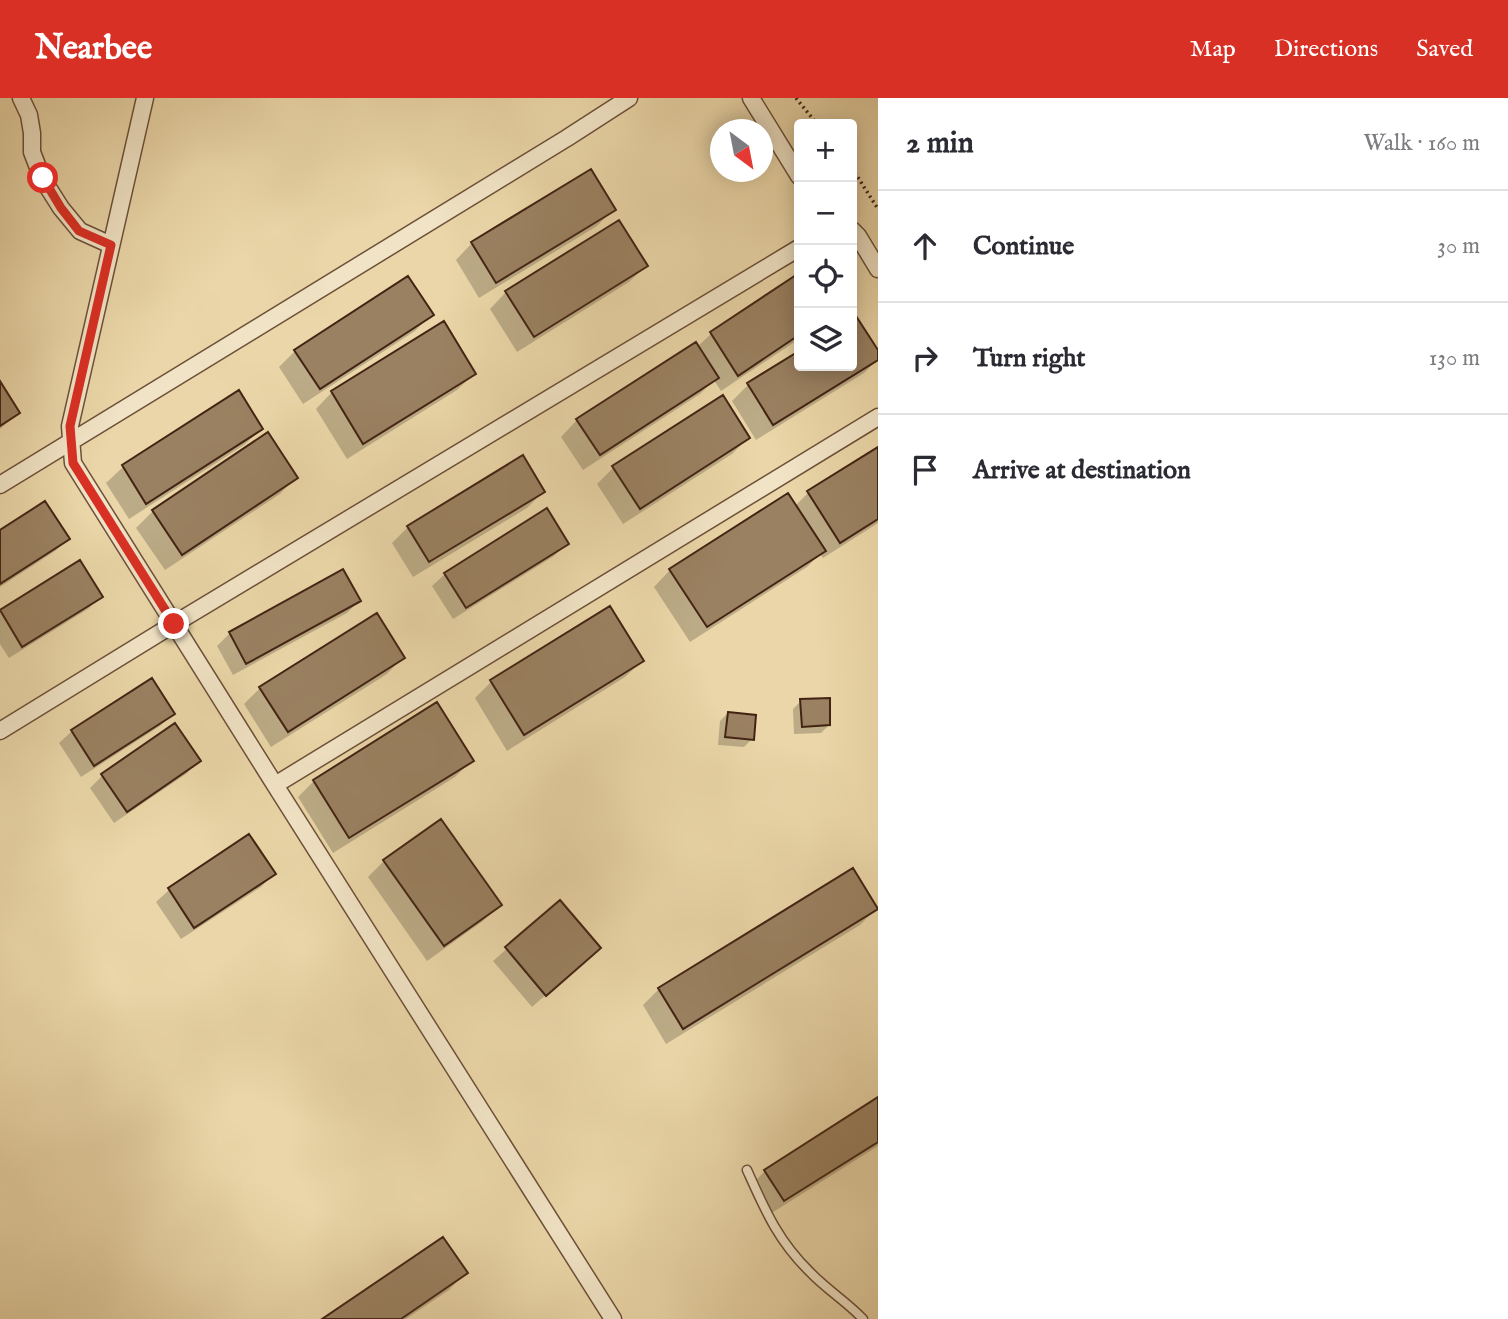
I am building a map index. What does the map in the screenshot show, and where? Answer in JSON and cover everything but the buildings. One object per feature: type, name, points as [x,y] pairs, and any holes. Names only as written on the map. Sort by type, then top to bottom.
[{"type":"street","points":[[21,98],[29,115],[32,152],[43,178],[61,208],[79,231],[111,245]]},
{"type":"street","points":[[145,98],[70,426],[73,463],[613,1319]]},
{"type":"street","points":[[0,485],[629,98]]},
{"type":"street","points":[[751,98],[794,168]]},
{"type":"street","points":[[857,235],[878,269]]},
{"type":"street","points":[[0,731],[794,251]]},
{"type":"street","points":[[275,785],[878,417]]},
{"type":"lane","points":[[747,1170],[781,1240],[810,1273],[863,1319]]},
{"type":"path","points":[[796,98],[813,119]]},
{"type":"path","points":[[857,176],[878,209]]},
{"type":"route","points":[[43,178],[79,231],[111,245],[70,426],[73,463],[174,624]]}]
